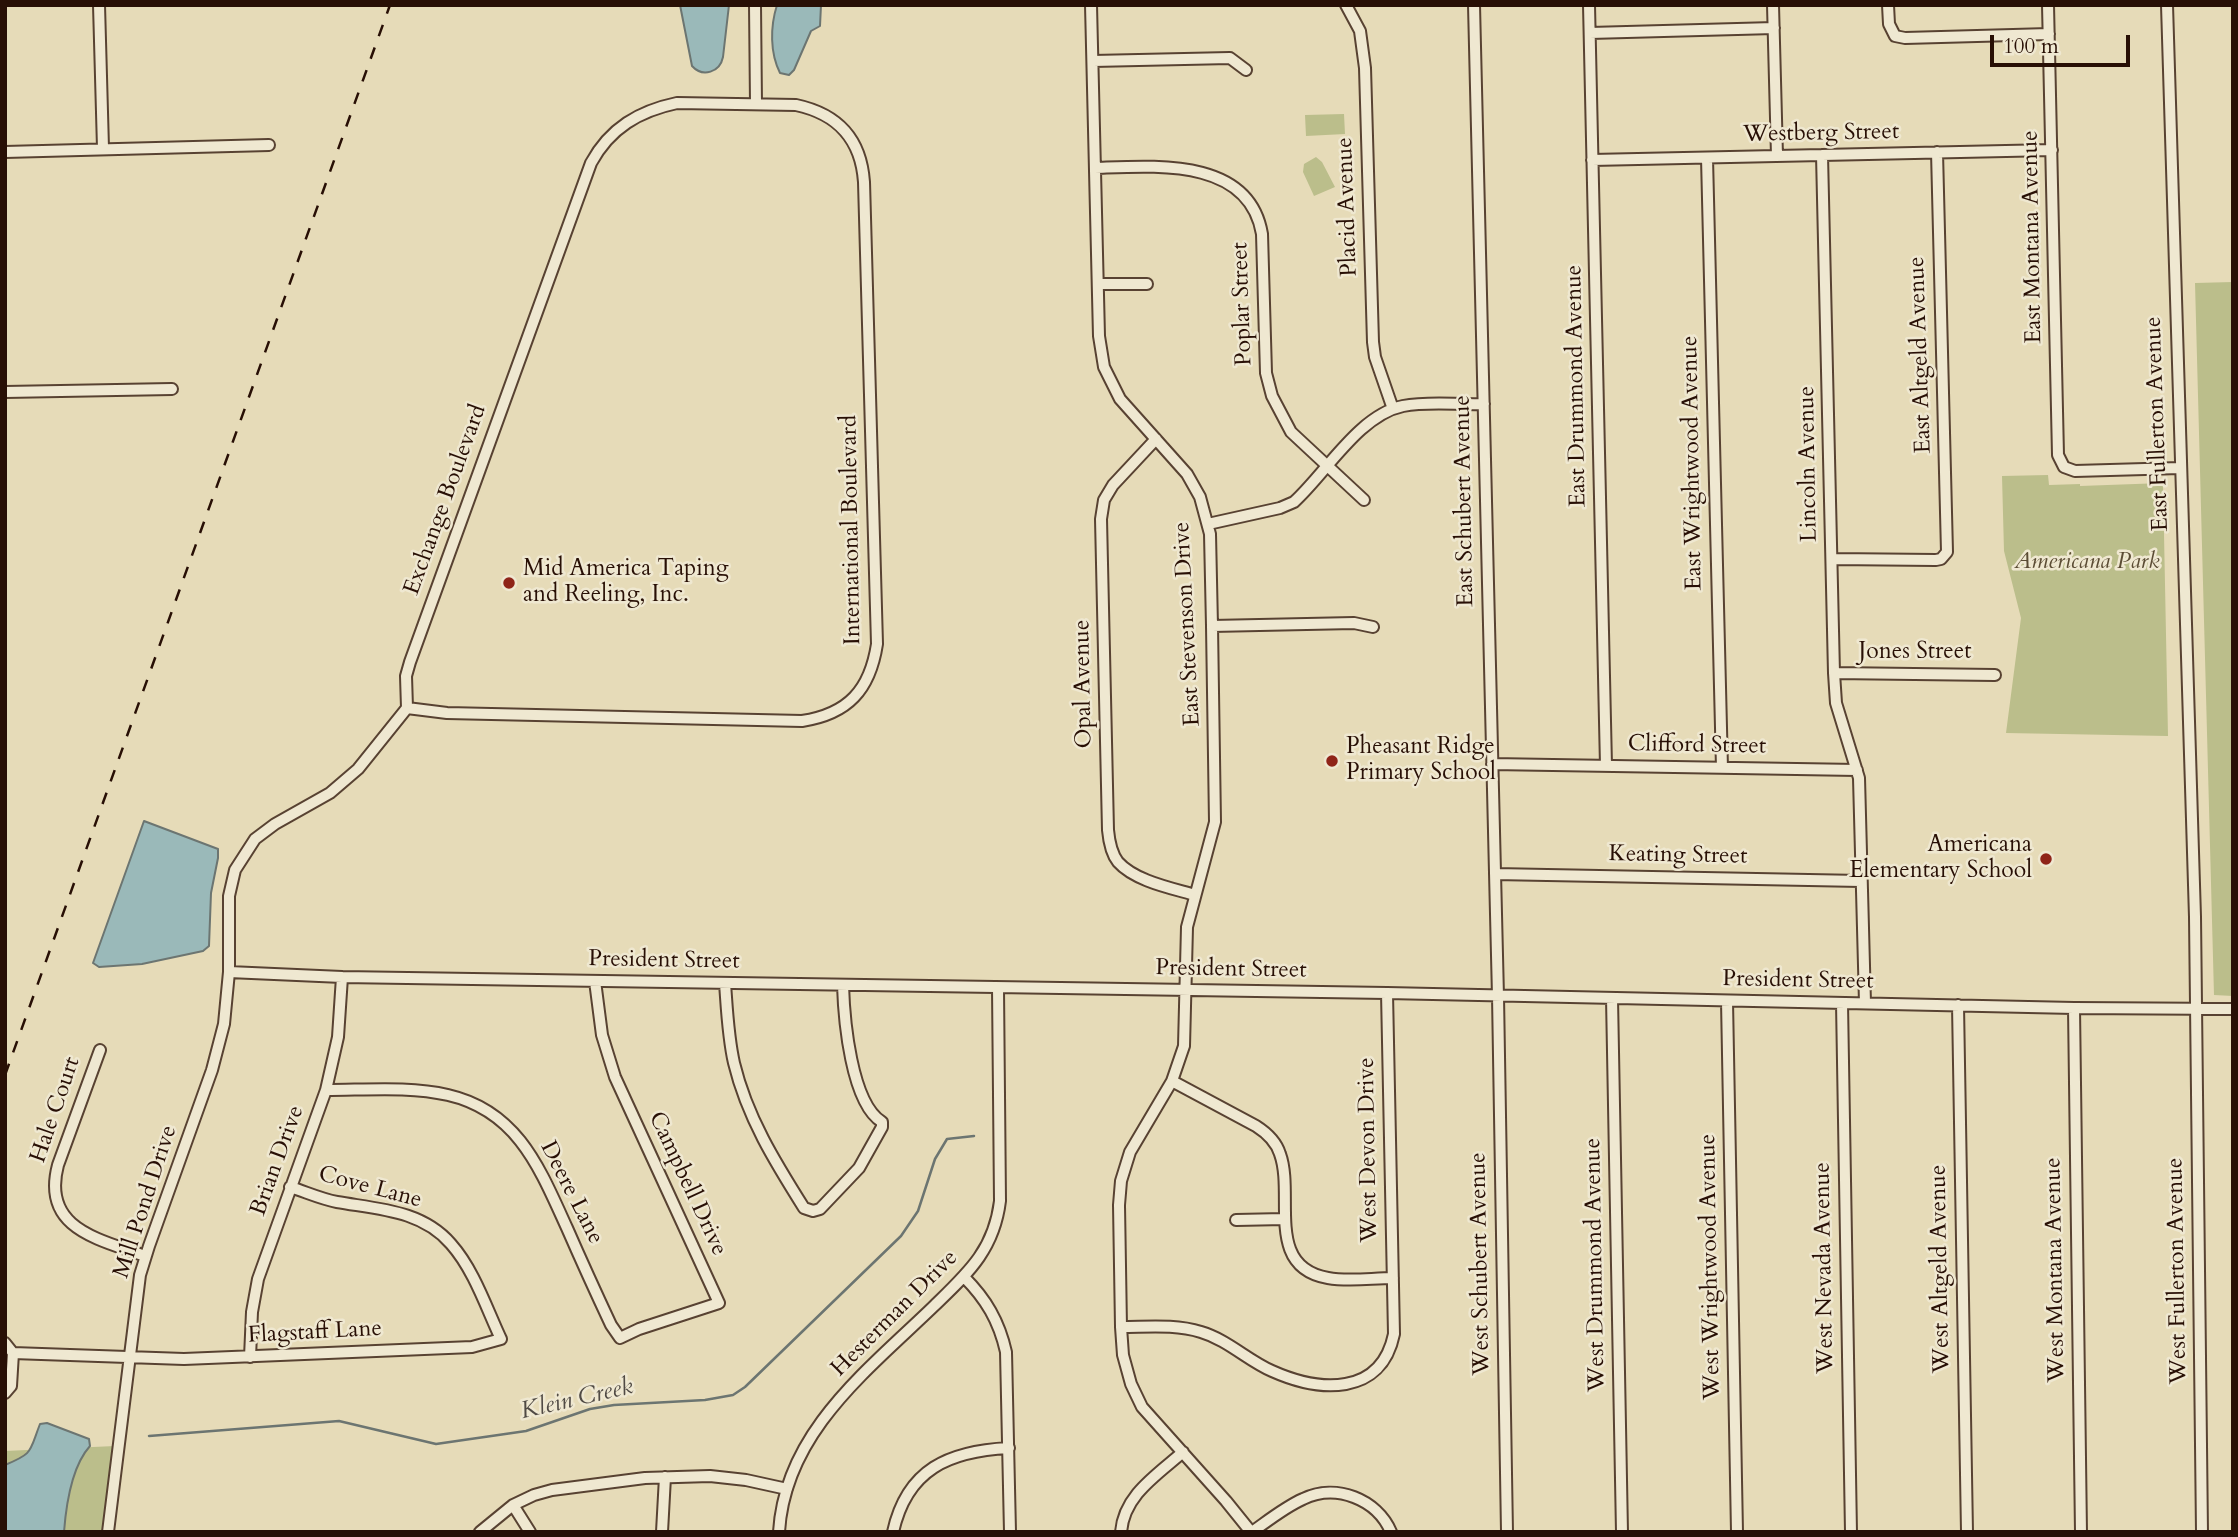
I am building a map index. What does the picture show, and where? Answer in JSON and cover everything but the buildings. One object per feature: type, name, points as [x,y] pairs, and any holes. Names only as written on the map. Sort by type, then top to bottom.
[{"type":"street","points":[[99,5],[103,148]]},
{"type":"street","points":[[755,5],[756,104]]},
{"type":"street","name":"East Stevenson Drive","points":[[1091,5],[1099,336],[1104,367],[1119,399],[1187,474],[1200,497],[1208,523],[1212,626],[1215,821],[1187,927],[1184,1046],[1172,1082],[1130,1152],[1121,1181],[1121,1327],[1125,1368],[1142,1406],[1251,1532]]},
{"type":"street","name":"Placid Avenue","points":[[1346,5],[1360,31],[1365,68],[1373,342],[1375,357],[1393,409]]},
{"type":"street","name":"East Schubert Avenue","points":[[1474,5],[1498,996]]},
{"type":"street","name":"East Drummond Avenue","points":[[1589,5],[1606,766]]},
{"type":"street","points":[[1773,5],[1777,156]]},
{"type":"street","points":[[1888,5],[1889,24],[1895,36],[1905,38],[2049,34]]},
{"type":"street","name":"East Montana Avenue","points":[[2048,5],[2059,455],[2064,467],[2075,471],[2180,468]]},
{"type":"street","name":"East Fullerton Avenue","points":[[2167,5],[2195,929],[2195,1009]]},
{"type":"street","points":[[1590,33],[1774,28]]},
{"type":"street","points":[[1093,61],[1230,58],[1245,70]]},
{"type":"street","name":"Exchange Boulevard","points":[[407,708],[406,676],[410,662],[591,163],[614,131],[638,115],[658,107],[677,103],[756,104]]},
{"type":"street","name":"International Boulevard","points":[[407,708],[447,713],[802,720],[831,714],[850,703],[865,683],[873,666],[877,645],[863,169],[853,142],[827,115],[813,108],[796,105],[756,104]]},
{"type":"street","points":[[5,152],[269,145]]},
{"type":"street","name":"Westberg Street","points":[[1592,160],[2052,150]]},
{"type":"street","name":"East Altgeld Avenue","points":[[1832,559],[1936,560],[1944,556],[1947,548],[1937,152]]},
{"type":"street","name":"Lincoln Avenue","points":[[1822,155],[1834,673],[1836,703],[1857,769]]},
{"type":"street","name":"East Wrightwood Avenue","points":[[1707,158],[1722,768]]},
{"type":"street","name":"Poplar Street","points":[[1095,167],[1165,165],[1188,168],[1225,183],[1247,198],[1257,216],[1262,234],[1266,373],[1272,396],[1291,432],[1364,500]]},
{"type":"street","points":[[1098,285],[1147,284]]},
{"type":"street","points":[[5,392],[172,389]]},
{"type":"street","points":[[1208,523],[1280,508],[1294,502],[1363,428],[1393,409],[1414,405],[1484,404]]},
{"type":"street","name":"Opal Avenue","points":[[1156,439],[1113,485],[1104,500],[1101,519],[1108,830],[1110,846],[1118,861],[1131,872],[1195,895]]},
{"type":"street","points":[[1212,626],[1354,623],[1373,627]]},
{"type":"street","name":"Jones Street","points":[[1834,673],[1995,675]]},
{"type":"street","points":[[229,972],[231,883],[246,852],[255,839],[271,827],[330,793],[358,769],[407,708]]},
{"type":"street","name":"Clifford Street","points":[[1492,764],[1857,769]]},
{"type":"street","points":[[1857,769],[1865,1003]]},
{"type":"street","name":"Keating Street","points":[[1495,874],[1861,881]]},
{"type":"street","name":"President Street","points":[[229,972],[342,977],[2233,1009]]},
{"type":"street","name":"Mill Pond Drive","points":[[108,1532],[145,1256],[216,1060],[224,1024],[229,972]]},
{"type":"street","name":"Brian Drive","points":[[250,1357],[252,1312],[258,1279],[326,1090],[338,1037],[342,977]]},
{"type":"street","name":"Campbell Drive","points":[[595,981],[602,1035],[615,1077],[719,1303],[639,1329],[620,1338]]},
{"type":"street","points":[[724,983],[728,1032],[734,1063],[751,1117],[773,1160],[804,1208],[813,1210],[820,1209],[859,1168],[882,1128],[882,1122],[869,1111],[852,1060],[846,1030],[843,985]]},
{"type":"street","name":"Hesterman Drive","points":[[779,1532],[787,1489],[800,1455],[826,1412],[964,1278],[989,1243],[996,1226],[1000,1201],[998,988]]},
{"type":"street","name":"West Devon Drive","points":[[1121,1327],[1173,1326],[1202,1332],[1222,1340],[1272,1371],[1311,1383],[1343,1385],[1365,1379],[1386,1359],[1394,1334],[1387,993]]},
{"type":"street","name":"West Schubert Avenue","points":[[1498,996],[1507,1532]]},
{"type":"street","name":"West Drummond Avenue","points":[[1612,998],[1622,1532]]},
{"type":"street","name":"West Wrightwood Avenue","points":[[1727,1001],[1737,1532]]},
{"type":"street","name":"West Nevada Avenue","points":[[1842,1003],[1851,1532]]},
{"type":"street","name":"West Altgeld Avenue","points":[[1958,1005],[1967,1532]]},
{"type":"street","name":"West Montana Avenue","points":[[2074,1008],[2081,1532]]},
{"type":"street","name":"West Fullerton Avenue","points":[[2195,1009],[2202,1532]]},
{"type":"street","name":"Hale Court","points":[[100,1049],[58,1165],[54,1182],[55,1195],[65,1217],[76,1229],[145,1256]]},
{"type":"street","points":[[1172,1082],[1256,1126],[1272,1139],[1283,1163],[1285,1231],[1290,1251],[1301,1264],[1317,1275],[1338,1279],[1393,1278]]},
{"type":"street","name":"Deere Lane","points":[[326,1090],[420,1091],[448,1095],[475,1104],[497,1117],[516,1134],[534,1159],[611,1325],[620,1338]]},
{"type":"street","name":"Cove Lane","points":[[290,1187],[333,1201],[394,1211],[425,1224],[449,1241],[464,1261],[501,1339]]},
{"type":"street","points":[[1237,1220],[1284,1219]]},
{"type":"street","points":[[964,1278],[991,1309],[1003,1338],[1007,1360],[1010,1532]]},
{"type":"street","name":"Flagstaff Lane","points":[[13,1353],[184,1359],[472,1347],[501,1339]]},
{"type":"street","points":[[5,1343],[13,1353],[11,1386],[5,1393]]},
{"type":"street","points":[[893,1532],[905,1499],[931,1469],[965,1452],[1009,1448]]},
{"type":"street","points":[[1121,1532],[1124,1512],[1133,1497],[1182,1452]]},
{"type":"street","points":[[480,1532],[513,1505],[552,1490],[665,1477],[725,1477],[787,1489]]},
{"type":"street","points":[[662,1532],[665,1477]]},
{"type":"street","points":[[1251,1532],[1305,1498],[1335,1493],[1356,1497],[1367,1503],[1386,1519],[1391,1532]]},
{"type":"street","points":[[513,1505],[530,1532]]},
{"type":"green space","points":[[1344,114],[1345,134],[1306,136],[1305,115]]},
{"type":"green space","points":[[1316,157],[1322,162],[1335,187],[1314,196],[1303,172],[1304,164]]},
{"type":"green space","points":[[2233,282],[2233,996],[2214,995],[2195,283]]},
{"type":"green space","name":"Americana Park","points":[[2048,475],[2049,485],[2163,483],[2168,736],[2006,733],[2021,618],[2004,551],[2002,476]]},
{"type":"green space","points":[[115,1446],[103,1532],[5,1532],[5,1451]]},
{"type":"water","points":[[680,5],[729,5],[723,57],[715,70],[701,72],[692,66]]},
{"type":"water","points":[[777,5],[821,5],[820,26],[811,31],[794,70],[789,75],[780,73],[773,48],[772,31]]},
{"type":"water","points":[[144,821],[218,849],[211,893],[209,946],[203,951],[142,964],[99,967],[93,963]]},
{"type":"water","points":[[47,1423],[89,1439],[90,1446],[79,1464],[71,1487],[64,1532],[5,1532],[5,1465],[26,1454],[40,1424]]},
{"type":"waterway","name":"Klein Creek","points":[[149,1436],[339,1421],[436,1444],[526,1431],[590,1409],[614,1405],[705,1400],[733,1395],[745,1387],[901,1236],[918,1211],[935,1159],[947,1139],[974,1136]]},
{"type":"railway","points":[[5,1075],[390,5]]},
{"type":"place","name":"Mid America Taping and Reeling, Inc.","points":[[509,583]]},
{"type":"place","name":"Pheasant Ridge Primary School","points":[[1332,761]]},
{"type":"place","name":"Americana Elementary School","points":[[2046,859]]}]
